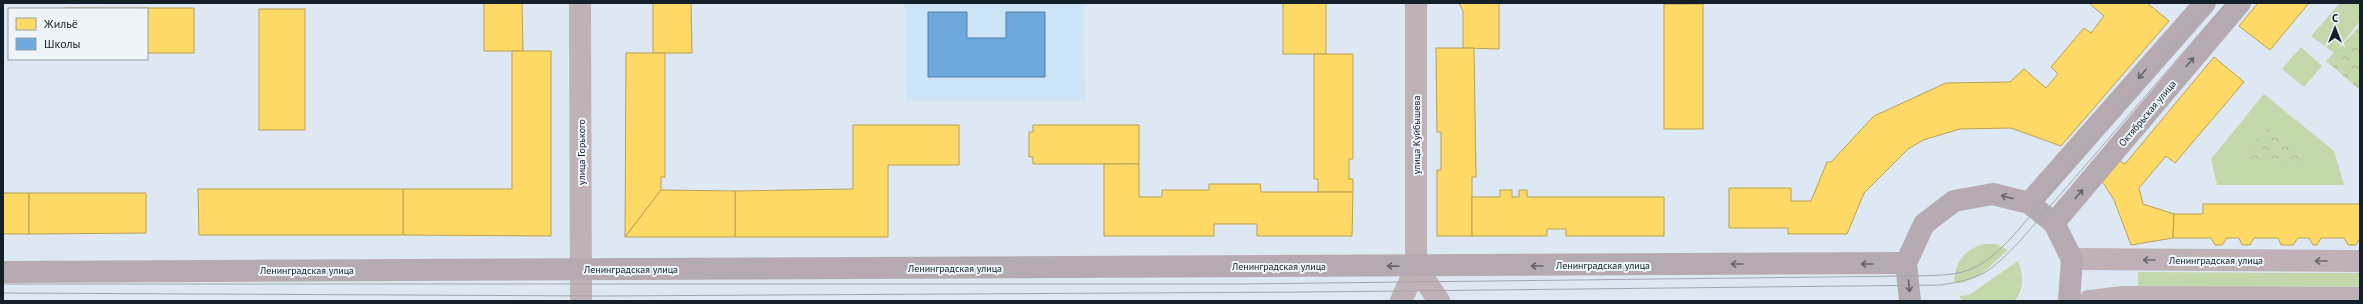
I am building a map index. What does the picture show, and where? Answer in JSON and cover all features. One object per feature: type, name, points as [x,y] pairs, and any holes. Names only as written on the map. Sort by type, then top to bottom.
[{"type":"main road","points":[[2029,203],[2205,3]]},
{"type":"main road","name":"Октябрьская улица","points":[[2054,223],[2240,3]]},
{"type":"main road","points":[[1910,301],[1906,263],[1924,224],[1954,201],[1993,194],[2029,203],[2054,223],[2072,259],[2070,301]]},
{"type":"main road","name":"Ленинградская улица","points":[[3,272],[1416,267],[1906,263]]},
{"type":"street","name":"улица Горького","points":[[580,3],[581,301]]},
{"type":"street","name":"улица Куйбышева","points":[[1401,301],[1416,267],[1416,3]]},
{"type":"street","name":"Ленинградская улица","points":[[2072,259],[2360,261]]},
{"type":"street","points":[[1416,267],[1439,301]]},
{"type":"street","points":[[2089,301],[2123,297],[2360,298]]},
{"type":"shaded area","points":[[905,3],[1084,3],[1085,101],[906,101]]},
{"type":"green space","points":[[2340,3],[2360,3],[2360,21],[2334,53],[2311,36]]},
{"type":"green space","points":[[2360,26],[2360,90],[2326,61]]},
{"type":"green space","points":[[2301,47],[2322,66],[2304,87],[2282,69]]},
{"type":"green space","points":[[2264,94],[2334,151],[2344,185],[2217,185],[2211,159]]},
{"type":"green space","points":[[2270,126],[2307,159],[2303,166],[2250,162],[2246,152]]},
{"type":"green space","points":[[1983,244],[1996,244],[2008,250],[1990,267],[1976,277],[1962,283],[1954,283],[1956,269],[1961,258],[1970,250]]},
{"type":"green space","points":[[2018,261],[2022,282],[2018,297],[2014,301],[1963,301],[1959,296],[1969,295]]},
{"type":"green space","points":[[2138,272],[2360,273],[2360,292],[2138,293]]},
{"type":"building: Жильё","points":[[484,3],[522,3],[523,51],[484,51]]},
{"type":"building: Жильё","points":[[653,3],[691,3],[692,53],[653,53]]},
{"type":"building: Жильё","points":[[1283,3],[1326,3],[1326,54],[1283,54]]},
{"type":"building: Жильё","points":[[1459,3],[1499,3],[1499,49],[1463,48],[1463,11]]},
{"type":"building: Жильё","points":[[2089,3],[2147,3],[2169,21],[2061,146],[2011,128],[1960,129],[1923,140],[1908,149],[1864,193],[1847,234],[1788,234],[1788,228],[1729,228],[1729,188],[1791,188],[1791,201],[1811,201],[1827,162],[1831,162],[1874,116],[1946,83],[2010,82],[2024,69],[2046,88],[2058,74],[2051,67],[2084,28],[2091,33],[2104,16]]},
{"type":"building: Жильё","points":[[2258,3],[2309,3],[2270,50],[2239,26]]},
{"type":"building: Жильё","points":[[1664,4],[1703,4],[1703,129],[1664,129]]},
{"type":"building: Жильё","points":[[148,8],[194,8],[194,53],[148,53]]},
{"type":"building: Жильё","points":[[259,9],[305,9],[305,130],[259,130]]},
{"type":"building: Жильё","points":[[1436,48],[1474,48],[1476,177],[1472,177],[1472,236],[1437,236],[1437,170],[1441,170],[1441,132],[1437,132]]},
{"type":"building: Жильё","points":[[512,51],[551,51],[551,236],[403,235],[403,189],[512,189]]},
{"type":"building: Жильё","points":[[626,53],[665,53],[665,177],[661,177],[661,190],[625,237]]},
{"type":"building: Жильё","points":[[1314,54],[1353,54],[1353,159],[1349,159],[1349,179],[1353,179],[1353,192],[1318,192],[1318,179],[1314,179]]},
{"type":"building: Жильё","points":[[2214,57],[2244,82],[2175,163],[2166,156],[2139,188],[2143,204],[2174,214],[2173,238],[2131,245],[2114,200],[2102,181],[2120,161],[2125,164]]},
{"type":"building: Жильё","points":[[853,125],[959,125],[959,165],[888,165],[888,237],[735,237],[735,191],[853,189]]},
{"type":"building: Жильё","points":[[1033,125],[1139,125],[1139,164],[1033,164],[1033,157],[1029,157],[1029,132],[1033,132]]},
{"type":"building: Жильё","points":[[1104,164],[1139,164],[1139,197],[1162,197],[1162,190],[1209,190],[1209,184],[1260,184],[1261,192],[1353,192],[1352,236],[1257,236],[1257,224],[1214,224],[1214,236],[1104,236]]},
{"type":"building: Жильё","points":[[198,189],[403,189],[403,235],[199,235]]},
{"type":"building: Жильё","points":[[661,190],[735,191],[735,237],[625,237]]},
{"type":"building: Жильё","points":[[1500,190],[1512,190],[1512,197],[1519,197],[1519,190],[1527,190],[1527,197],[1664,197],[1664,236],[1566,236],[1566,229],[1547,229],[1547,236],[1472,236],[1472,197],[1500,197]]},
{"type":"building: Жильё","points":[[3,193],[29,193],[29,234],[3,234]]},
{"type":"building: Жильё","points":[[29,193],[146,193],[146,233],[29,234]]},
{"type":"building: Жильё","points":[[2203,204],[2360,204],[2360,238],[2356,245],[2348,245],[2344,238],[2321,238],[2317,245],[2313,245],[2309,238],[2298,238],[2293,245],[2281,245],[2278,238],[2254,238],[2250,245],[2242,245],[2239,238],[2227,238],[2222,245],[2215,245],[2211,238],[2173,238],[2174,214],[2203,214]]},
{"type":"building: Школы","points":[[928,12],[967,12],[967,38],[1006,38],[1006,12],[1045,12],[1045,77],[928,77]]},
{"type":"tram line","points":[[3,284],[1241,284],[1908,276],[1954,274],[1966,271],[1988,259],[2013,236],[2213,3]]},
{"type":"tram line","points":[[3,293],[600,296],[1309,292],[1941,285],[1967,280],[1977,276],[1993,267],[2010,252],[2226,3]]}]
